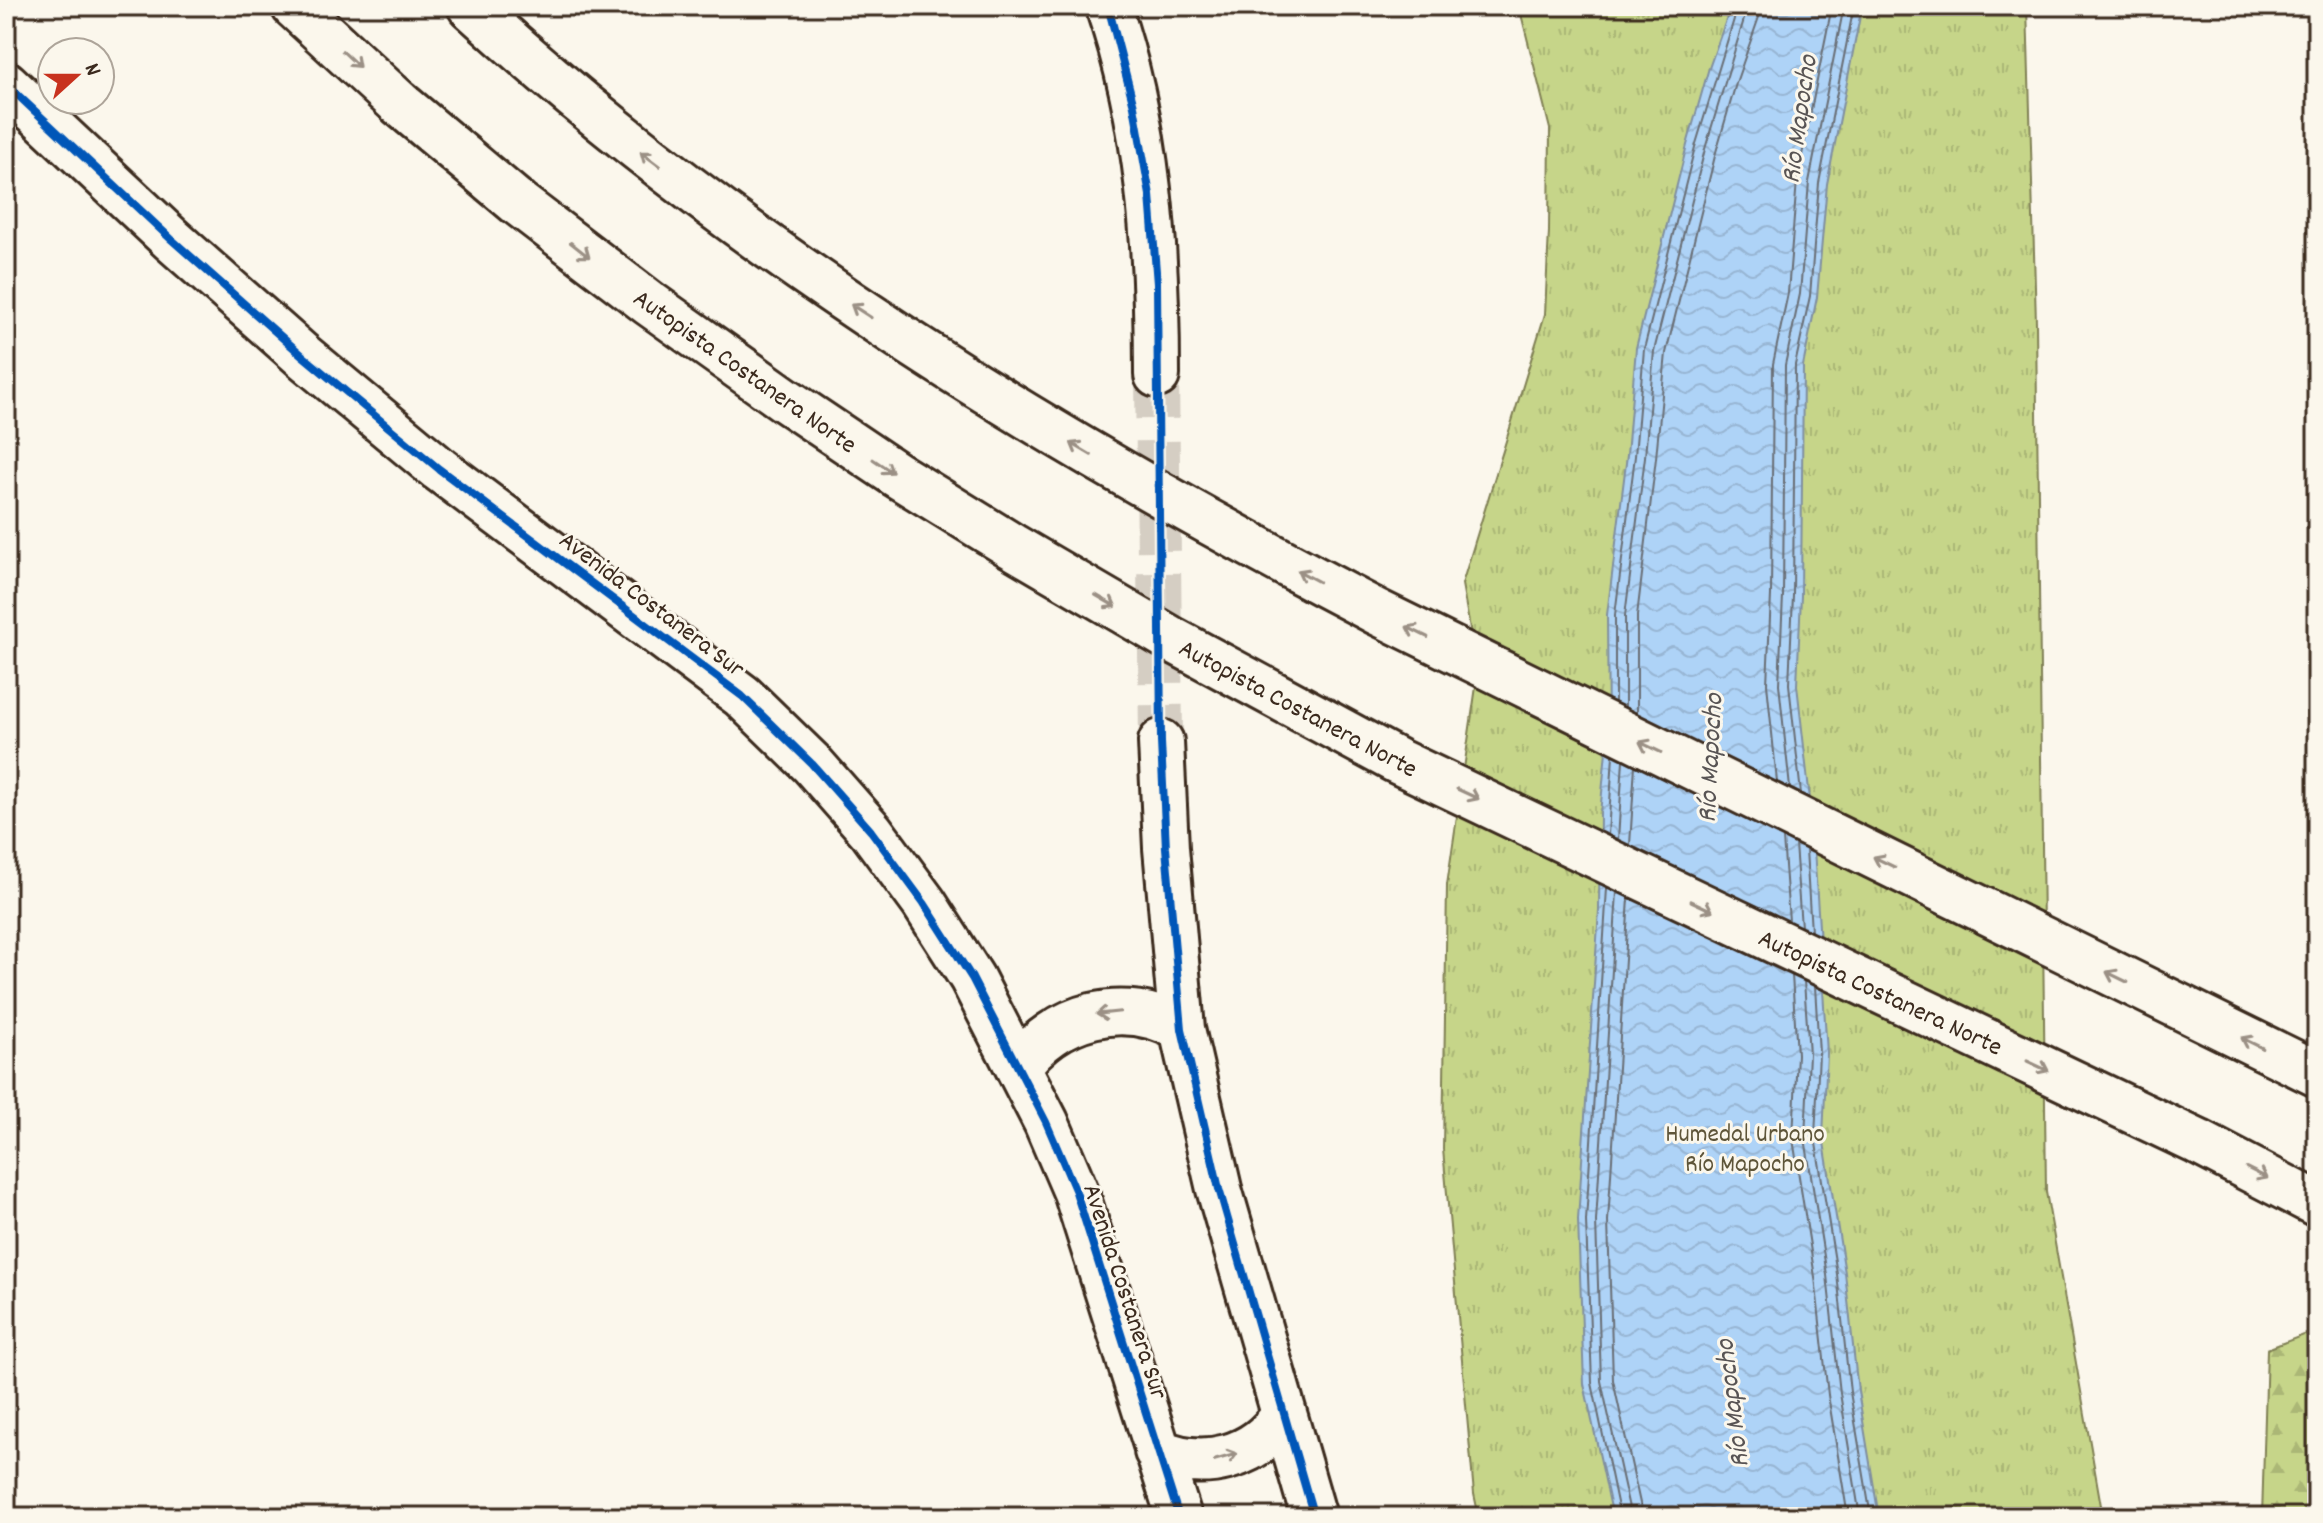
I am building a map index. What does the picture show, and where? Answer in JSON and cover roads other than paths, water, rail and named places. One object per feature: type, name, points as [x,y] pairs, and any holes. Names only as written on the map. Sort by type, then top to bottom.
[{"type":"main road","name":"Autopista Costanera Norte","points":[[294,6],[399,103],[518,203],[649,303],[897,475],[1012,546],[1173,640],[1397,761],[2198,1142],[2317,1204]]},
{"type":"main road","points":[[470,6],[642,153],[840,297],[972,384],[1107,465],[1256,549],[1377,612],[2317,1074]]},
{"type":"main road","points":[[1108,6],[1134,106],[1150,195],[1157,284],[1157,375]]},
{"type":"main road","name":"Avenida Costanera Sur","points":[[6,84],[182,249],[303,356],[439,469],[742,696],[812,764],[891,858],[972,978],[1046,1122],[1076,1192],[1179,1517]]},
{"type":"main road","points":[[1161,742],[1166,848],[1182,1029],[1219,1189],[1314,1517]]},
{"type":"main road","points":[[1018,1067],[1048,1035],[1077,1019],[1097,1013],[1142,1013],[1182,1029]]},
{"type":"main road","points":[[1157,1451],[1189,1461],[1222,1459],[1243,1452],[1261,1440],[1283,1416]]},
{"type":"water","name":"Río Mapocho","points":[[1731,6],[1862,6],[1827,184],[1817,297],[1803,366],[1797,685],[1812,817],[1827,1053],[1823,1136],[1845,1273],[1858,1391],[1879,1517],[1613,1517],[1584,1384],[1578,1220],[1599,910],[1600,814],[1608,730],[1607,615],[1627,455],[1636,348],[1687,145]]},
{"type":"tunnel","points":[[1157,375],[1161,742]]},
{"type":"park label","name":"Humedal Urbano Río Mapocho","points":[[1745,1147]]}]
